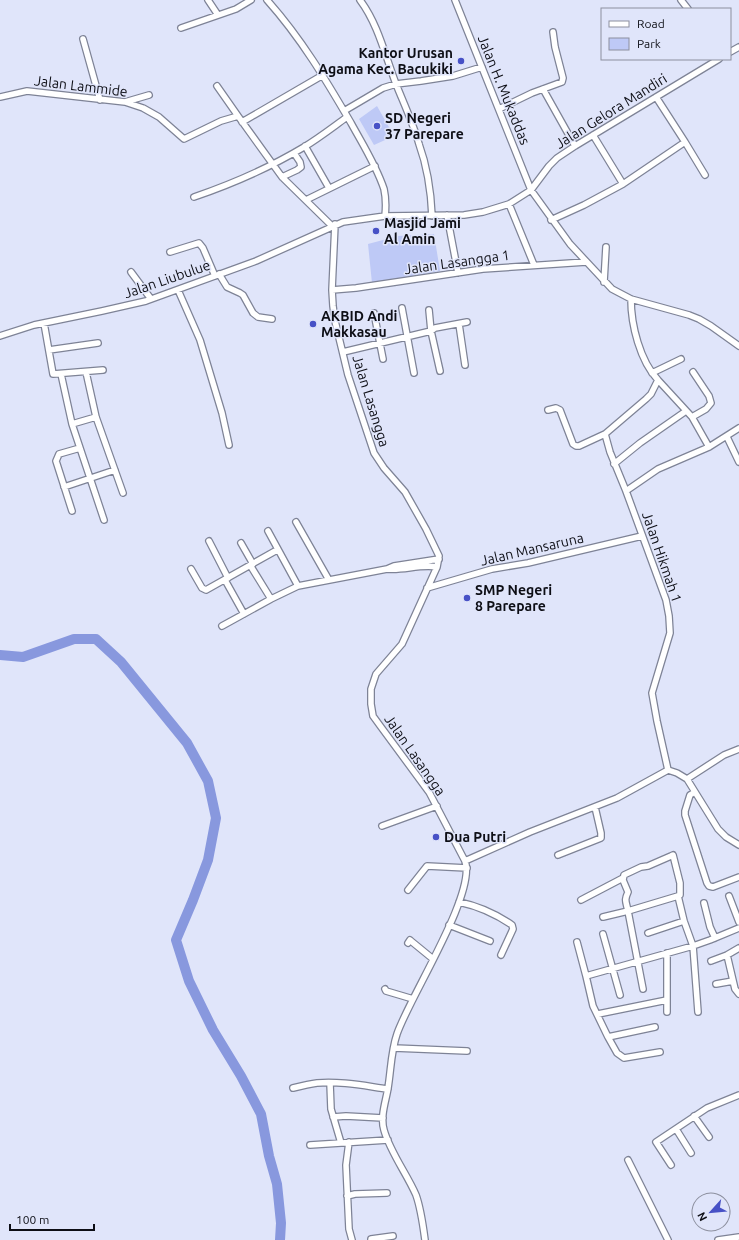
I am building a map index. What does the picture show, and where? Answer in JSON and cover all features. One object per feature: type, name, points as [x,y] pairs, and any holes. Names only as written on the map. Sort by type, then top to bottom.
[{"type":"street","points":[[208,0],[218,15]]},
{"type":"street","points":[[181,28],[244,6],[251,0]]},
{"type":"street","points":[[267,0],[285,21],[323,75],[375,166],[384,190],[386,206],[385,216]]},
{"type":"street","points":[[360,0],[378,33],[420,146],[427,178],[432,216]]},
{"type":"street","name":"Jalan H. Mukaddas","points":[[455,0],[531,190],[551,220],[586,262],[612,290],[631,299],[699,319],[739,346]]},
{"type":"street","points":[[681,0],[687,8]]},
{"type":"street","points":[[499,109],[542,89],[561,84],[563,80],[553,32]]},
{"type":"street","points":[[83,39],[100,100]]},
{"type":"street","points":[[731,51],[739,47]]},
{"type":"street","name":"Jalan Gelora Mandiri","points":[[385,216],[464,215],[483,212],[509,204],[531,190],[557,158],[717,60]]},
{"type":"street","points":[[344,111],[383,88],[396,84],[437,78],[482,67]]},
{"type":"street","points":[[242,122],[323,75]]},
{"type":"street","points":[[217,86],[282,177],[334,225]]},
{"type":"street","points":[[542,89],[575,146]]},
{"type":"street","name":"Jalan Lammide","points":[[0,96],[27,91],[125,102],[143,108],[159,117],[184,139],[221,121],[238,116]]},
{"type":"street","points":[[125,102],[149,95]]},
{"type":"street","points":[[656,97],[705,175]]},
{"type":"street","points":[[194,197],[235,182],[272,165],[305,146],[347,117]]},
{"type":"street","points":[[593,135],[623,184]]},
{"type":"street","points":[[551,220],[584,205],[623,184],[685,142]]},
{"type":"street","points":[[305,146],[329,188]]},
{"type":"street","points":[[282,177],[297,170],[301,166],[294,153]]},
{"type":"street","points":[[306,200],[375,166]]},
{"type":"street","points":[[509,204],[534,265]]},
{"type":"street","points":[[447,215],[458,272]]},
{"type":"street","name":"Jalan Liubulue","points":[[0,336],[25,327],[151,299],[256,261],[334,225],[359,219],[385,216]]},
{"type":"street","name":"Jalan Lasangga","points":[[334,225],[332,290],[335,321],[361,415],[374,453],[379,462],[405,492],[438,552],[439,560],[402,644],[376,674],[371,688],[371,710],[375,719],[422,782],[437,806],[465,861],[467,868],[464,886],[459,902],[400,1027],[394,1048],[383,1118],[384,1130],[388,1140],[416,1196],[425,1240]]},
{"type":"street","points":[[170,252],[199,243],[217,275],[227,287],[243,295],[253,313],[258,316],[272,319]]},
{"type":"street","points":[[604,282],[606,247]]},
{"type":"street","name":"Jalan Lasangga 1","points":[[332,290],[356,288],[504,266],[586,262]]},
{"type":"street","points":[[131,272],[151,299]]},
{"type":"street","points":[[178,290],[200,340],[222,413],[229,445]]},
{"type":"street","points":[[631,299],[632,320],[644,357],[652,373],[692,417],[709,447]]},
{"type":"street","points":[[402,308],[414,373]]},
{"type":"street","points":[[429,310],[431,331],[440,371]]},
{"type":"street","points":[[374,313],[383,359]]},
{"type":"street","points":[[343,352],[431,331],[435,328],[467,322]]},
{"type":"street","points":[[44,323],[53,374],[102,370]]},
{"type":"street","points":[[459,324],[465,365]]},
{"type":"street","points":[[48,350],[98,343]]},
{"type":"street","points":[[652,373],[681,359]]},
{"type":"street","points":[[86,372],[96,416],[123,493]]},
{"type":"street","points":[[692,417],[706,410],[711,403],[709,396],[693,372]]},
{"type":"street","points":[[61,374],[72,424],[104,520]]},
{"type":"street","points":[[548,410],[558,408],[560,410],[573,444],[579,446],[605,434],[651,394],[658,380]]},
{"type":"street","points":[[614,464],[640,443],[686,411]]},
{"type":"street","points":[[72,424],[96,416]]},
{"type":"street","points":[[626,491],[658,469],[709,447],[739,428]]},
{"type":"street","name":"Jalan Hikmah 1","points":[[605,434],[614,464],[626,491],[666,600],[670,622],[667,645],[652,692],[668,770]]},
{"type":"street","points":[[727,436],[739,462]]},
{"type":"street","points":[[72,511],[56,460],[59,454],[80,448]]},
{"type":"street","points":[[64,487],[115,470]]},
{"type":"street","points":[[296,522],[329,580]]},
{"type":"street","points":[[268,531],[298,586]]},
{"type":"street","name":"Jalan Mansaruna","points":[[427,588],[492,570],[642,536]]},
{"type":"street","points":[[209,541],[244,614]]},
{"type":"street","points":[[241,543],[271,599]]},
{"type":"street","points":[[191,569],[203,590],[208,589],[277,550]]},
{"type":"street","points":[[222,626],[298,586],[387,569],[394,566],[439,560]]},
{"type":"street","points":[[387,569],[395,570],[424,566],[436,567]]},
{"type":"street","points":[[687,780],[724,755],[739,749]]},
{"type":"street","points":[[465,861],[530,832],[617,798],[668,770],[687,780],[718,829],[726,837],[739,845]]},
{"type":"street","points":[[695,792],[690,795],[685,815],[707,883],[709,886],[713,887],[739,877]]},
{"type":"street","points":[[382,826],[437,806]]},
{"type":"street","points":[[558,855],[601,838],[595,807]]},
{"type":"street","points":[[581,900],[622,878],[624,875],[641,867],[648,866],[673,856],[681,888],[678,896],[684,921],[693,946],[698,1012]]},
{"type":"street","points":[[408,890],[427,866],[467,868]]},
{"type":"street","points":[[622,878],[628,892],[625,899],[644,989]]},
{"type":"street","points":[[603,917],[628,912],[678,896]]},
{"type":"street","points":[[729,896],[739,922]]},
{"type":"street","points":[[459,902],[474,905],[512,925],[513,929],[501,955]]},
{"type":"street","points":[[704,903],[710,927],[715,938]]},
{"type":"street","points":[[648,933],[684,921]]},
{"type":"street","points":[[449,925],[490,941]]},
{"type":"street","points":[[586,976],[693,946],[739,928]]},
{"type":"street","points":[[603,934],[620,995]]},
{"type":"street","points":[[408,943],[410,940],[433,959]]},
{"type":"street","points":[[577,942],[593,1006],[617,1053],[624,1058],[660,1052]]},
{"type":"street","points":[[711,961],[727,955],[739,948]]},
{"type":"street","points":[[667,953],[667,1012]]},
{"type":"street","points":[[727,955],[736,991],[739,994]]},
{"type":"street","points":[[716,984],[734,981]]},
{"type":"street","points":[[385,989],[386,991],[413,998]]},
{"type":"street","points":[[598,1014],[667,1000]]},
{"type":"street","points":[[608,1037],[655,1027]]},
{"type":"street","points":[[394,1048],[467,1050]]},
{"type":"street","points":[[293,1088],[316,1083],[330,1083],[388,1089]]},
{"type":"street","points":[[330,1083],[330,1102],[341,1143]]},
{"type":"street","points":[[670,1165],[656,1142],[707,1108],[739,1095]]},
{"type":"street","points":[[333,1117],[346,1116],[383,1118]]},
{"type":"street","points":[[694,1116],[709,1137]]},
{"type":"street","points":[[676,1128],[691,1153]]},
{"type":"street","points":[[310,1145],[388,1140]]},
{"type":"street","points":[[349,1142],[346,1164],[349,1229],[352,1240]]},
{"type":"street","points":[[628,1160],[668,1240]]},
{"type":"street","points":[[347,1196],[355,1194],[387,1193]]},
{"type":"street","points":[[371,1240],[393,1236]]},
{"type":"street","points":[[718,1240],[739,1237]]},
{"type":"green space","points":[[377,106],[394,136],[374,145],[359,119]]},
{"type":"green space","points":[[434,234],[440,271],[372,283],[368,244],[398,236]]},
{"type":"waterway","points":[[0,655],[23,657],[74,639],[96,639],[121,662],[187,743],[208,781],[216,818],[208,860],[176,940],[189,981],[213,1030],[241,1076],[261,1114],[269,1156],[277,1184],[281,1223],[280,1240]]},
{"type":"place","name":"Kantor Urusan Agama Kec. Bacukiki","points":[[461,61]]},
{"type":"place","name":"SD Negeri 37 Parepare","points":[[377,126]]},
{"type":"place","name":"Masjid Jami Al Amin","points":[[376,231]]},
{"type":"place","name":"AKBID Andi Makkasau","points":[[313,324]]},
{"type":"place","name":"SMP Negeri 8 Parepare","points":[[467,598]]},
{"type":"place","name":"Dua Putri","points":[[436,837]]}]
